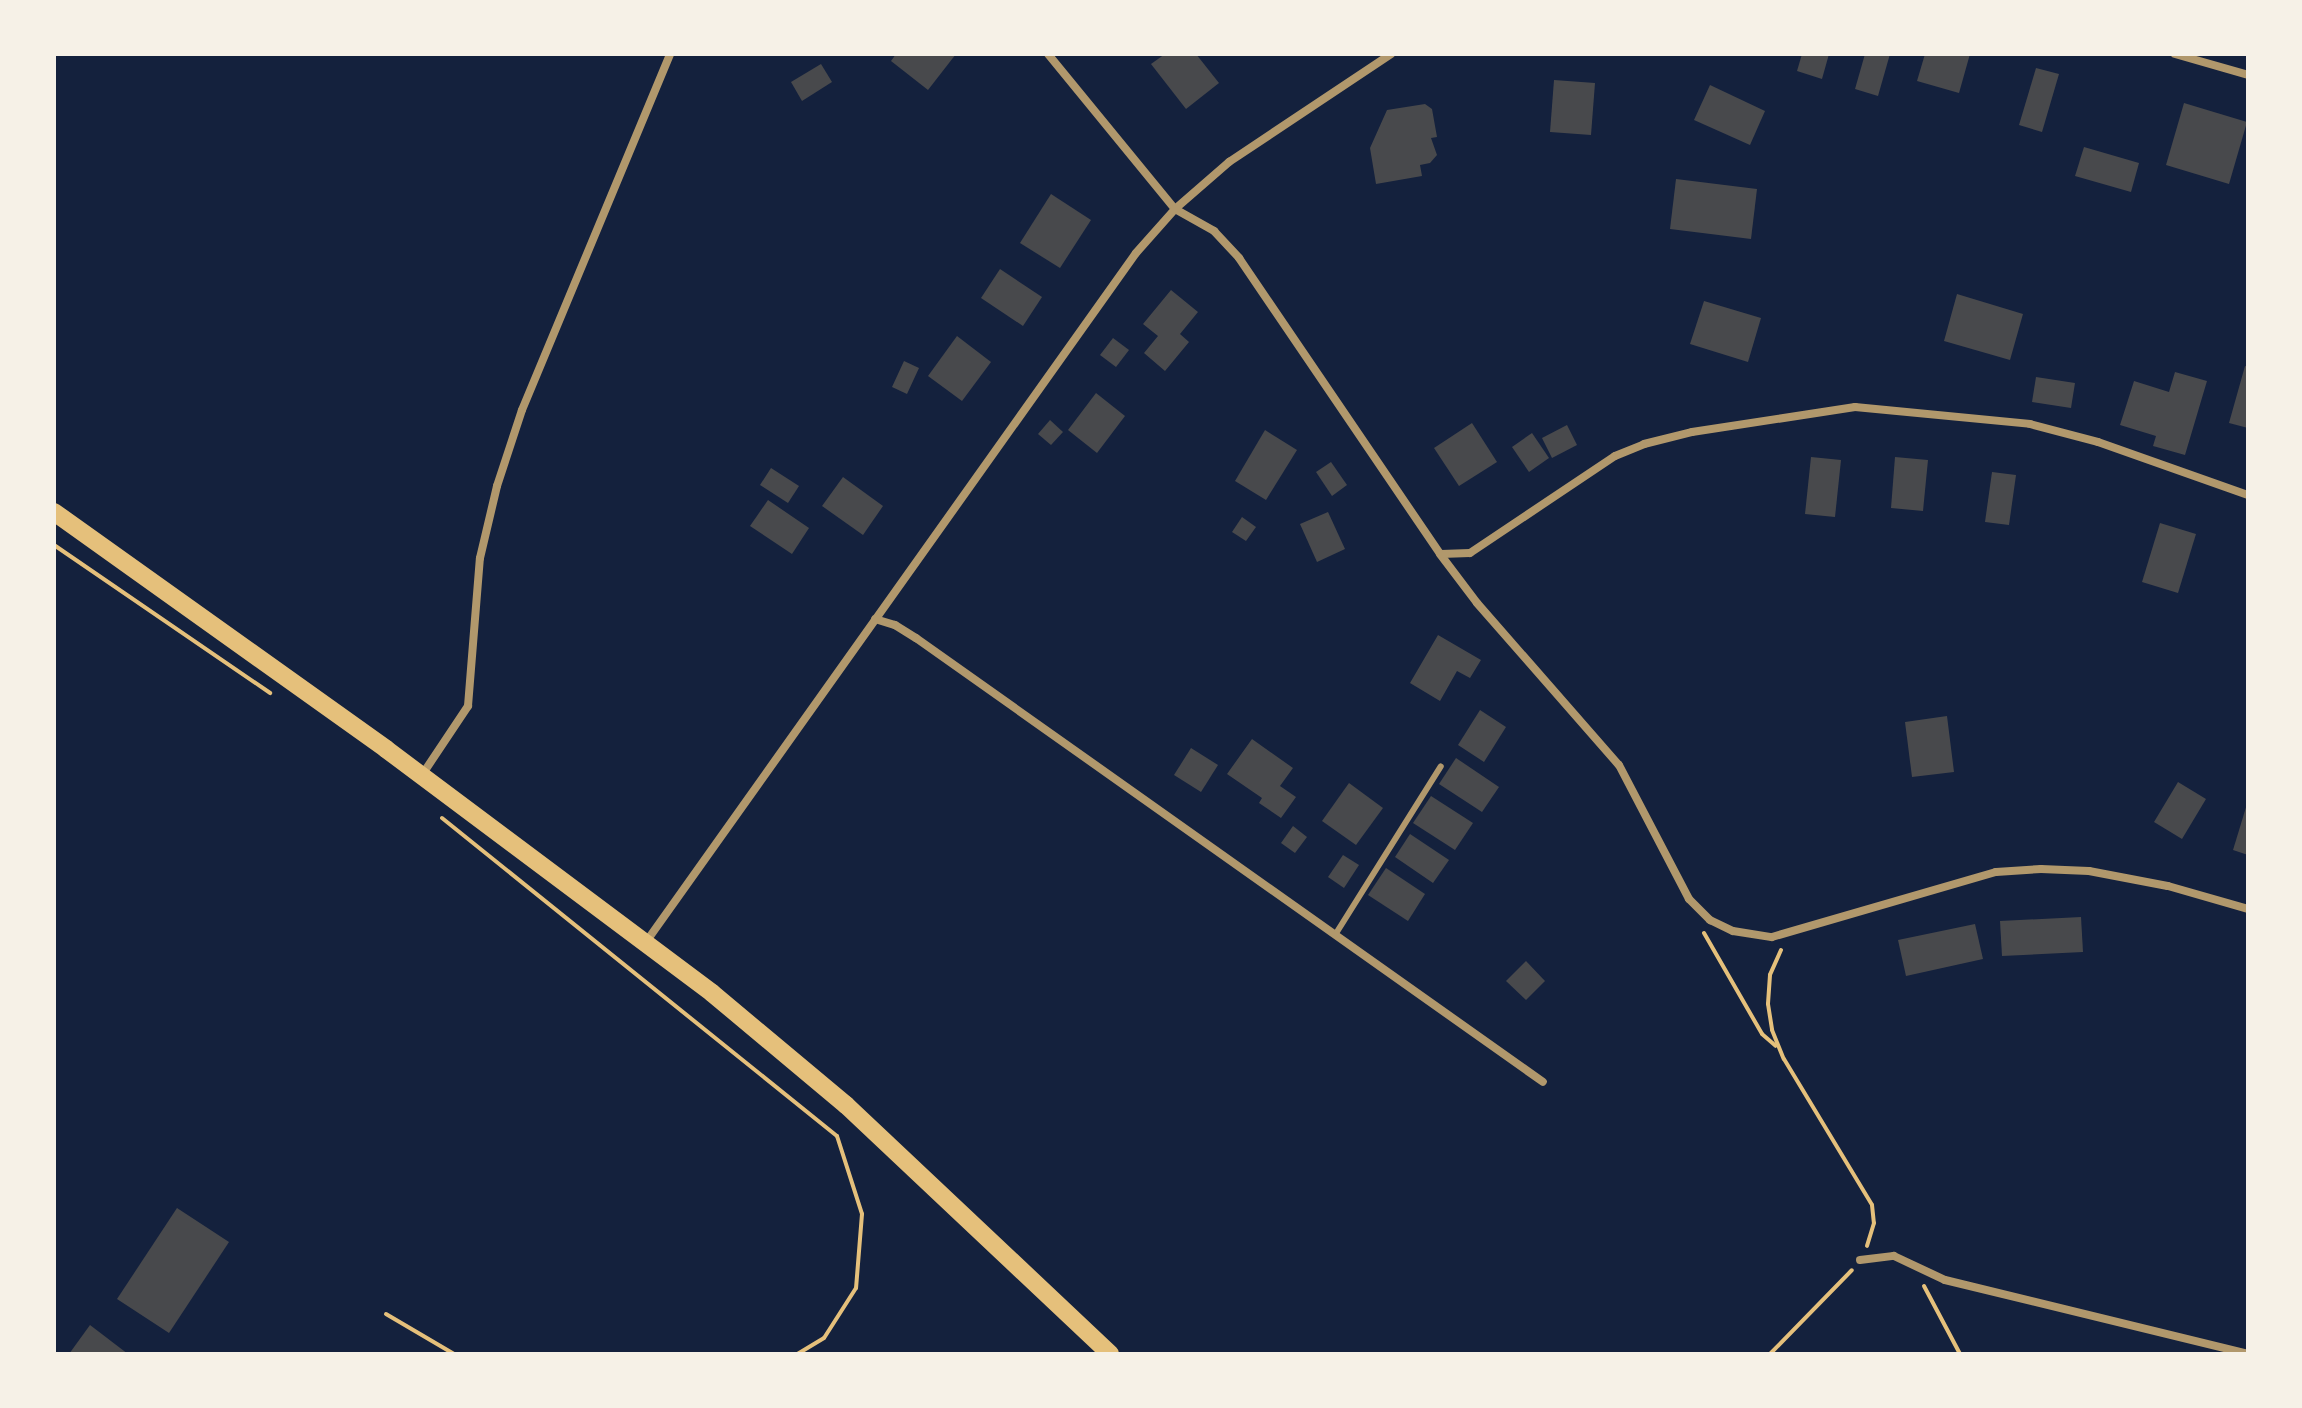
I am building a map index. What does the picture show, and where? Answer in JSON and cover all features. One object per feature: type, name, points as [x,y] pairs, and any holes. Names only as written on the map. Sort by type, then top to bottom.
[{"type":"highway","points":[[54,512],[421,775],[712,993],[846,1105],[1110,1354]]},
{"type":"street","points":[[421,775],[468,706],[480,558],[497,486],[522,410],[670,54]]},
{"type":"street","points":[[1048,54],[1175,209],[1214,231],[1239,258],[1440,554],[1477,603],[1619,765],[1695,904],[1710,920],[1733,931],[1772,937],[1982,875],[2041,869],[2089,871],[2168,886],[2248,909]]},
{"type":"street","points":[[644,943],[1136,253],[1175,209],[1229,162],[1391,54]]},
{"type":"street","points":[[2175,54],[2248,75]]},
{"type":"street","points":[[1440,554],[1456,556],[1470,553],[1615,456],[1644,444],[1692,432],[1855,407],[2030,424],[2098,442],[2248,495]]},
{"type":"street","points":[[875,619],[895,625],[916,638],[1543,1082]]},
{"type":"street","points":[[1860,1260],[1894,1256],[1945,1280],[2248,1354]]},
{"type":"lane","points":[[1335,935],[1441,766]]},
{"type":"path","points":[[54,545],[277,698]]},
{"type":"path","points":[[431,809],[837,1136],[862,1214],[856,1288],[824,1338],[797,1354]]},
{"type":"path","points":[[1695,904],[1708,945],[1762,1034],[1779,1049]]},
{"type":"path","points":[[1770,1354],[1860,1260],[1870,1240],[1872,1205],[1779,1049],[1772,1030],[1768,1004],[1770,975],[1783,945],[1796,932]]},
{"type":"path","points":[[1908,1260],[1960,1354]]},
{"type":"path","points":[[386,1314],[454,1354]]},
{"type":"building","points":[[896,54],[956,54],[928,90],[891,61]]},
{"type":"building","points":[[1165,54],[1196,54],[1219,83],[1186,109],[1151,64]]},
{"type":"building","points":[[1802,54],[1829,54],[1822,79],[1797,71]]},
{"type":"building","points":[[1865,54],[1890,54],[1878,96],[1855,89]]},
{"type":"building","points":[[1925,54],[1970,54],[1959,93],[1917,81]]},
{"type":"building","points":[[821,64],[832,82],[802,101],[791,82]]},
{"type":"building","points":[[2036,68],[2059,74],[2042,132],[2019,125]]},
{"type":"building","points":[[1554,80],[1595,83],[1591,135],[1550,132]]},
{"type":"building","points":[[1710,85],[1765,111],[1750,145],[1694,120]]},
{"type":"building","points":[[2184,103],[2247,122],[2229,184],[2166,165]]},
{"type":"building","points":[[1425,104],[1432,109],[1437,137],[1431,138],[1437,155],[1430,163],[1420,165],[1422,176],[1376,184],[1370,148],[1387,110]]},
{"type":"building","points":[[2084,147],[2139,163],[2131,192],[2075,176]]},
{"type":"building","points":[[1676,179],[1757,189],[1751,239],[1670,229]]},
{"type":"building","points":[[1051,194],[1091,220],[1060,268],[1020,243]]},
{"type":"building","points":[[1000,269],[1042,297],[1023,326],[981,298]]},
{"type":"building","points":[[1171,290],[1198,312],[1180,334],[1189,342],[1165,371],[1144,353],[1158,336],[1143,324]]},
{"type":"building","points":[[1957,294],[2023,314],[2010,360],[1944,341]]},
{"type":"building","points":[[1704,301],[1761,318],[1748,362],[1690,344]]},
{"type":"building","points":[[957,336],[991,362],[962,401],[928,376]]},
{"type":"building","points":[[1113,338],[1129,350],[1116,367],[1100,355]]},
{"type":"building","points":[[904,361],[919,368],[907,394],[892,387]]},
{"type":"building","points":[[2245,366],[2248,367],[2248,428],[2229,423]]},
{"type":"building","points":[[2175,372],[2207,381],[2185,455],[2153,446],[2156,436],[2120,425],[2134,381],[2169,392]]},
{"type":"building","points":[[2036,377],[2075,383],[2071,408],[2032,402]]},
{"type":"building","points":[[1096,393],[1125,416],[1097,453],[1068,430]]},
{"type":"building","points":[[1050,420],[1063,432],[1051,445],[1038,434]]},
{"type":"building","points":[[1472,423],[1497,462],[1459,486],[1434,448]]},
{"type":"building","points":[[1567,425],[1577,445],[1552,458],[1542,438]]},
{"type":"building","points":[[1265,430],[1297,450],[1266,500],[1235,481]]},
{"type":"building","points":[[1532,433],[1549,458],[1529,472],[1512,447]]},
{"type":"building","points":[[1811,457],[1841,460],[1835,517],[1805,514]]},
{"type":"building","points":[[1895,457],[1928,460],[1923,511],[1891,508]]},
{"type":"building","points":[[1331,462],[1347,485],[1332,496],[1316,472]]},
{"type":"building","points":[[771,468],[799,486],[788,503],[760,485]]},
{"type":"building","points":[[1992,472],[2016,475],[2009,525],[1985,522]]},
{"type":"building","points":[[843,477],[883,506],[863,535],[822,506]]},
{"type":"building","points":[[768,500],[809,528],[792,554],[750,526]]},
{"type":"building","points":[[1328,512],[1345,549],[1317,562],[1300,524]]},
{"type":"building","points":[[1242,517],[1256,527],[1246,541],[1232,532]]},
{"type":"building","points":[[2160,523],[2196,534],[2178,593],[2142,582]]},
{"type":"building","points":[[1438,635],[1481,660],[1470,678],[1457,671],[1440,701],[1410,683]]},
{"type":"building","points":[[1480,710],[1506,727],[1484,762],[1458,745]]},
{"type":"building","points":[[1947,716],[1954,772],[1912,777],[1905,722]]},
{"type":"building","points":[[1252,739],[1293,768],[1280,786],[1296,797],[1281,818],[1259,803],[1262,798],[1227,774]]},
{"type":"building","points":[[1191,748],[1218,765],[1201,792],[1174,775]]},
{"type":"building","points":[[1456,758],[1499,787],[1482,812],[1439,784]]},
{"type":"building","points":[[2178,782],[2206,799],[2182,839],[2154,822]]},
{"type":"building","points":[[1349,783],[1383,808],[1356,845],[1322,821]]},
{"type":"building","points":[[1431,796],[1473,823],[1455,850],[1413,823]]},
{"type":"building","points":[[2248,804],[2248,855],[2233,850]]},
{"type":"building","points":[[1293,826],[1307,837],[1295,853],[1281,843]]},
{"type":"building","points":[[1410,834],[1449,860],[1433,883],[1395,857]]},
{"type":"building","points":[[1343,855],[1359,865],[1344,888],[1328,877]]},
{"type":"building","points":[[1386,868],[1425,894],[1408,921],[1368,895]]},
{"type":"building","points":[[2081,917],[2083,952],[2002,956],[2000,921]]},
{"type":"building","points":[[1975,924],[1983,959],[1906,976],[1898,940]]},
{"type":"building","points":[[1526,961],[1545,981],[1526,1000],[1506,981]]},
{"type":"building","points":[[177,1208],[229,1242],[169,1333],[117,1299]]},
{"type":"building","points":[[90,1325],[128,1354],[69,1354]]}]
